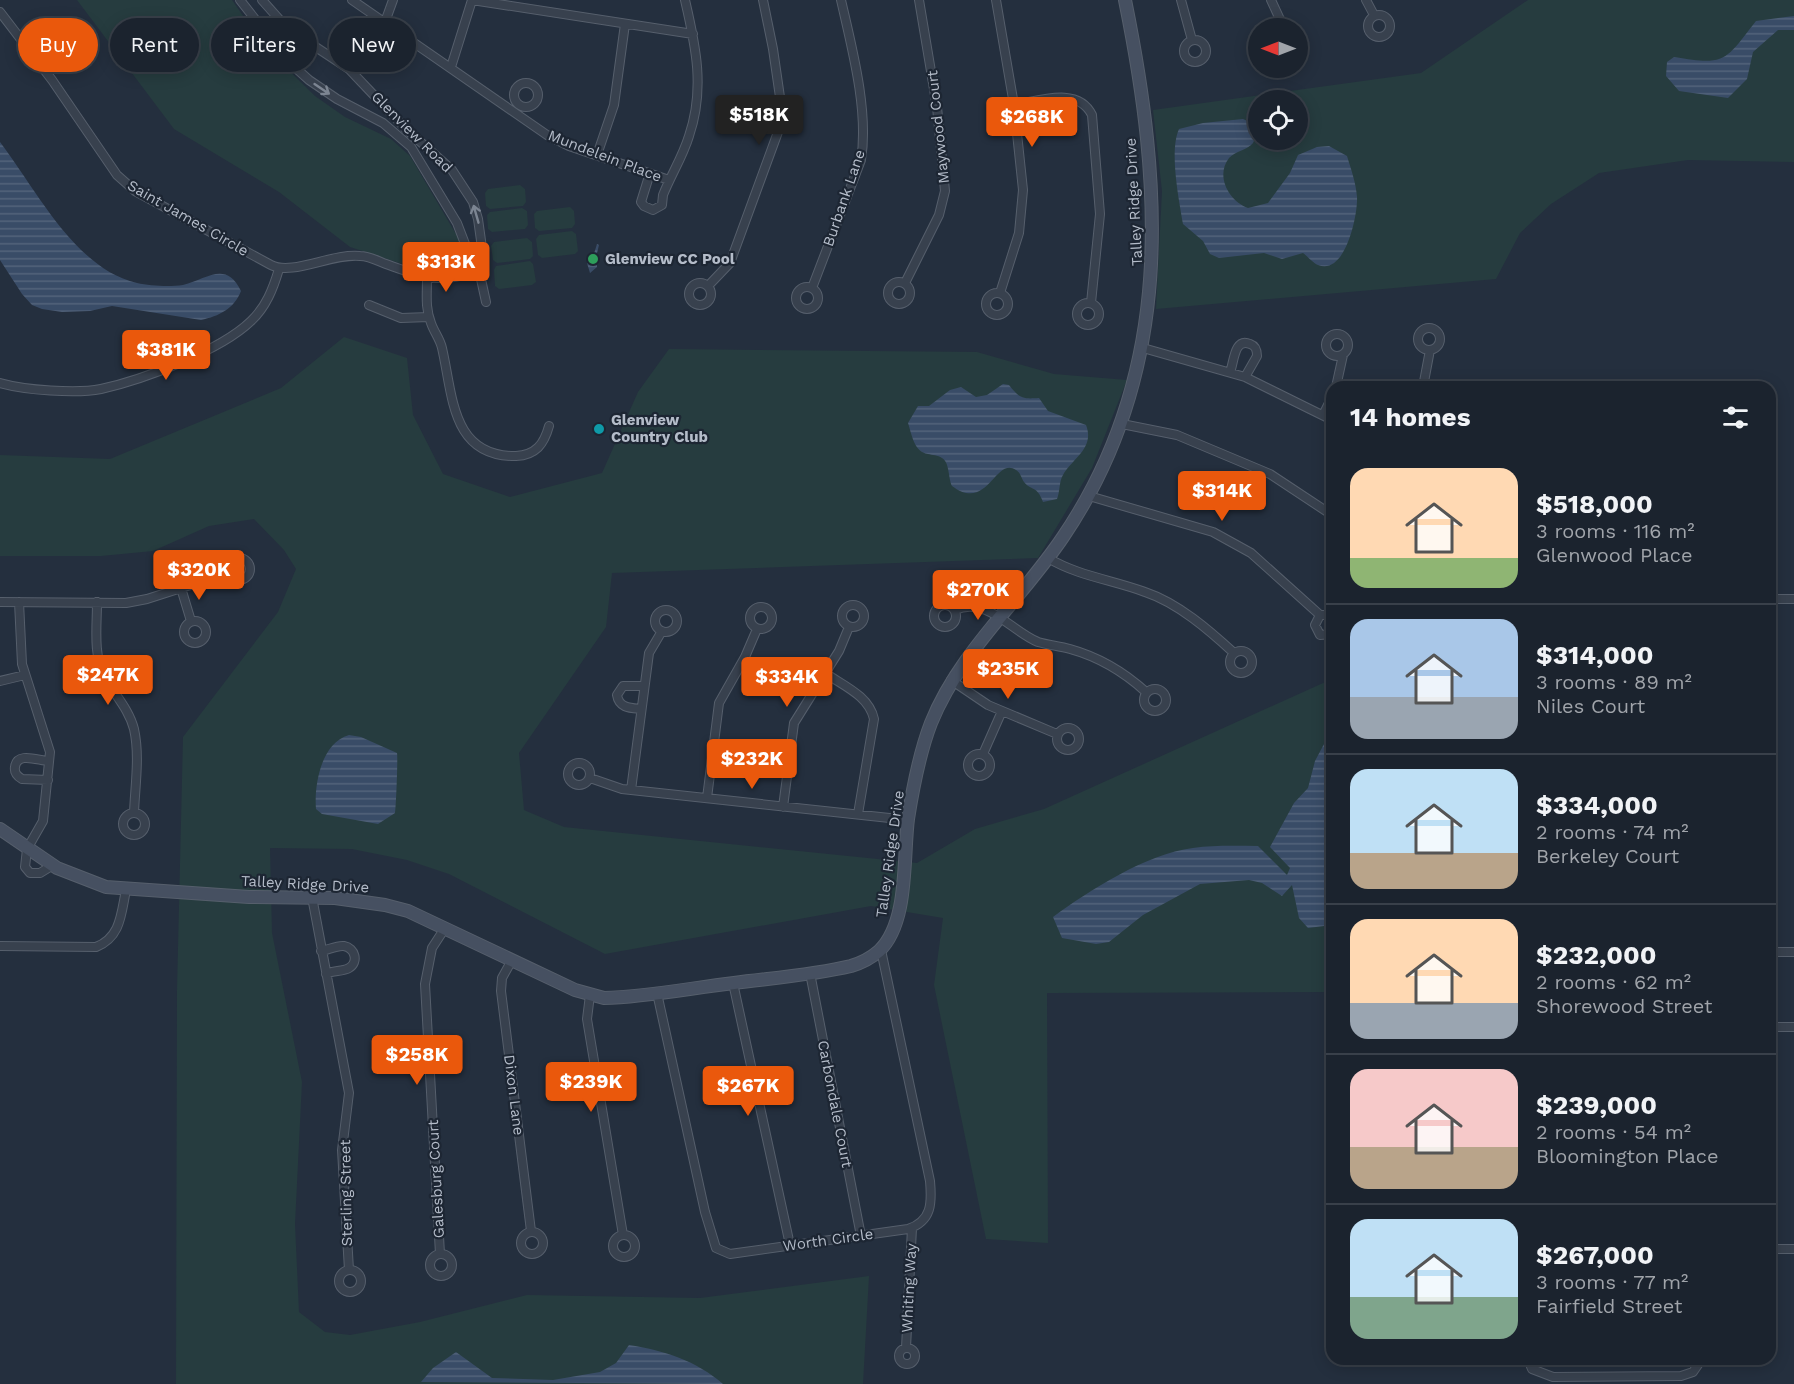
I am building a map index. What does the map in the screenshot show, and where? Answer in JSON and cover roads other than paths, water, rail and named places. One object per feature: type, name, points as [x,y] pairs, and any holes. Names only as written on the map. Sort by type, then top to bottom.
[{"type":"street","name":"Glenview Road","points":[[240,0],[288,61],[309,80],[337,99],[383,123],[411,147],[457,223],[472,262],[479,270],[486,302]]},
{"type":"street","name":"Glenview Road","points":[[262,0],[287,28],[349,69],[406,129],[452,170],[467,189],[478,219],[484,262],[479,270]]},
{"type":"street","name":"Mundelein Place","points":[[352,0],[379,18]]},
{"type":"street","points":[[386,18],[393,0]]},
{"type":"street","points":[[451,67],[472,0],[693,34]]},
{"type":"street","points":[[650,173],[641,197],[641,202],[648,209],[662,205],[669,180],[689,138],[696,112],[699,82],[693,34],[685,0]]},
{"type":"street","points":[[708,286],[730,263],[778,132],[780,104],[773,50],[763,0]]},
{"type":"street","name":"Burbank Lane","points":[[812,288],[861,160],[864,141],[850,41],[841,0]]},
{"type":"street","name":"Maywood Court","points":[[905,283],[939,214],[945,191],[937,107],[919,0]]},
{"type":"street","points":[[996,0],[1014,105],[1023,190],[1019,233],[1000,293]]},
{"type":"street","name":"Talley Ridge Drive","points":[[0,829],[53,866],[96,884],[126,890],[356,899],[408,911],[590,995],[620,998],[810,973],[853,966],[868,960],[881,950],[888,940],[897,918],[908,820],[917,766],[930,724],[951,680],[972,650],[1032,582],[1089,496],[1122,424],[1143,348],[1152,280],[1150,179],[1140,79],[1125,0]]},
{"type":"street","points":[[1181,0],[1192,40]]},
{"type":"street","points":[[1271,0],[1279,18]]},
{"type":"street","points":[[1366,0],[1374,15]]},
{"type":"street","name":"Saint James Circle","points":[[0,12],[52,80],[117,175],[135,191],[279,269]]},
{"type":"street","points":[[597,155],[614,105],[625,24]]},
{"type":"street","name":"Mundelein Place","points":[[416,43],[511,113],[547,135],[669,180]]},
{"type":"street","points":[[1014,105],[1067,96],[1087,105],[1092,115],[1100,214],[1091,303]]},
{"type":"street","points":[[511,113],[519,105]]},
{"type":"street","points":[[0,383],[29,388],[100,389],[170,366],[218,345],[251,322],[268,301],[279,269],[332,257],[362,256],[429,278],[448,280],[479,270]]},
{"type":"street","points":[[429,278],[460,269],[479,270]]},
{"type":"street","points":[[429,278],[425,305],[441,345],[453,409],[469,439],[490,452],[518,456],[532,453],[545,443],[549,426]]},
{"type":"street","points":[[369,305],[401,318],[429,317]]},
{"type":"street","points":[[1230,372],[1236,348],[1245,343],[1250,344],[1257,351],[1257,356],[1245,377]]},
{"type":"street","points":[[1143,348],[1245,377],[1326,417]]},
{"type":"street","points":[[1424,381],[1430,351]]},
{"type":"street","points":[[1337,381],[1343,355]]},
{"type":"street","points":[[1323,415],[1326,409]]},
{"type":"street","points":[[1122,424],[1177,435],[1270,474],[1326,511]]},
{"type":"street","points":[[1089,496],[1213,532],[1251,553],[1320,615],[1326,615]]},
{"type":"street","points":[[1048,558],[1068,570],[1148,593],[1201,624],[1234,653]]},
{"type":"street","points":[[0,602],[126,603],[228,573]]},
{"type":"street","points":[[181,588],[191,621]]},
{"type":"street","points":[[1776,599],[1794,599]]},
{"type":"street","points":[[19,602],[22,664],[50,752],[43,820],[27,849]]},
{"type":"street","points":[[97,602],[97,655],[104,676],[124,705],[134,728],[136,755],[134,813]]},
{"type":"street","points":[[955,610],[976,607],[1000,617],[1013,630],[1039,642],[1072,650],[1121,671],[1146,692]]},
{"type":"street","points":[[1320,615],[1314,625],[1317,632],[1326,636]]},
{"type":"street","points":[[783,807],[794,723],[825,673],[849,627]]},
{"type":"street","points":[[707,798],[718,703],[745,657],[757,629]]},
{"type":"street","points":[[632,790],[643,686],[649,653],[662,631]]},
{"type":"street","points":[[825,673],[864,700],[871,707],[874,719],[858,814]]},
{"type":"street","points":[[0,681],[25,675]]},
{"type":"street","points":[[951,680],[1002,711],[1058,734]]},
{"type":"street","points":[[641,709],[625,707],[617,695],[623,686],[643,686]]},
{"type":"street","points":[[983,754],[1002,711]]},
{"type":"street","points":[[48,780],[22,780],[15,772],[15,767],[16,762],[25,757],[49,760]]},
{"type":"street","points":[[590,778],[632,790],[908,820]]},
{"type":"street","name":"Talley Ridge Drive","points":[[27,849],[25,867],[30,873],[40,873],[53,866]]},
{"type":"street","points":[[0,946],[96,947],[117,932],[126,890]]},
{"type":"street","name":"Sterling Street","points":[[312,897],[350,1093],[342,1150],[349,1269]]},
{"type":"street","name":"Galesburg Court","points":[[440,1254],[425,984],[432,948],[445,928]]},
{"type":"street","points":[[321,951],[342,946],[354,954],[353,964],[349,967],[326,974]]},
{"type":"street","points":[[881,950],[930,1181],[929,1212],[925,1220],[912,1228]]},
{"type":"street","points":[[1776,952],[1794,952]]},
{"type":"street","name":"Dixon Lane","points":[[512,960],[502,978],[501,991],[531,1231]]},
{"type":"street","name":"Carbondale Court","points":[[810,973],[861,1236]]},
{"type":"street","points":[[733,983],[790,1245]]},
{"type":"street","name":"Worth Circle","points":[[657,993],[711,1240],[721,1252],[730,1254],[912,1228]]},
{"type":"street","points":[[590,995],[587,1019],[623,1235]]},
{"type":"street","points":[[1776,1027],[1794,1027]]},
{"type":"street","name":"Whiting Way","points":[[906,1348],[912,1228]]},
{"type":"street","points":[[1776,1249],[1794,1249]]},
{"type":"street","points":[[1531,1365],[1539,1373],[1564,1377],[1681,1376],[1694,1372],[1698,1365]]},
{"type":"water","points":[[1794,16],[1794,30],[1778,30],[1753,52],[1747,79],[1728,98],[1679,91],[1666,76],[1667,62],[1674,57],[1704,61],[1715,60],[1730,52],[1756,21]]},
{"type":"water","points":[[1243,119],[1248,121],[1248,147],[1229,158],[1223,172],[1230,194],[1241,205],[1248,208],[1268,203],[1290,173],[1298,155],[1317,147],[1329,146],[1347,156],[1356,187],[1357,205],[1348,241],[1343,253],[1336,261],[1328,266],[1318,265],[1303,253],[1282,259],[1264,253],[1219,258],[1210,254],[1203,241],[1183,224],[1175,162],[1176,138],[1179,129],[1203,123]]},
{"type":"water","points":[[0,142],[59,225],[94,262],[115,275],[137,283],[154,285],[183,285],[215,274],[229,276],[241,291],[234,303],[225,311],[201,320],[112,306],[90,311],[62,312],[32,305],[0,260]]},
{"type":"water","name":"Glenview CC Pool","points":[[597,244],[599,245],[596,257],[597,267],[590,273],[587,263],[593,257]]},
{"type":"water","points":[[1003,384],[1009,385],[1022,397],[1039,398],[1048,411],[1086,425],[1088,440],[1082,452],[1063,475],[1057,499],[1043,502],[1038,493],[1024,482],[1018,471],[1009,468],[1002,470],[983,489],[974,493],[964,492],[952,486],[945,460],[939,456],[923,453],[914,442],[908,423],[918,406],[929,406],[950,390],[961,387],[976,397],[987,395]]},
{"type":"water","points":[[349,735],[361,737],[397,753],[395,813],[378,824],[322,814],[316,809],[316,788],[321,766],[339,739]]},
{"type":"water","points":[[1326,742],[1326,926],[1308,928],[1299,918],[1292,885],[1282,896],[1262,883],[1249,880],[1200,884],[1143,915],[1109,942],[1096,944],[1062,938],[1053,917],[1119,875],[1138,865],[1175,852],[1209,846],[1258,846],[1287,875],[1290,868],[1270,847],[1294,803],[1308,788],[1315,761]]},
{"type":"water","points":[[629,1345],[679,1358],[702,1369],[723,1384],[421,1382],[433,1368],[456,1352],[492,1378],[553,1380],[600,1372],[616,1363]]},
{"type":"place","name":"Glenview CC Pool","points":[[593,259]]},
{"type":"place","name":"Glenview Country Club","points":[[599,429]]}]
